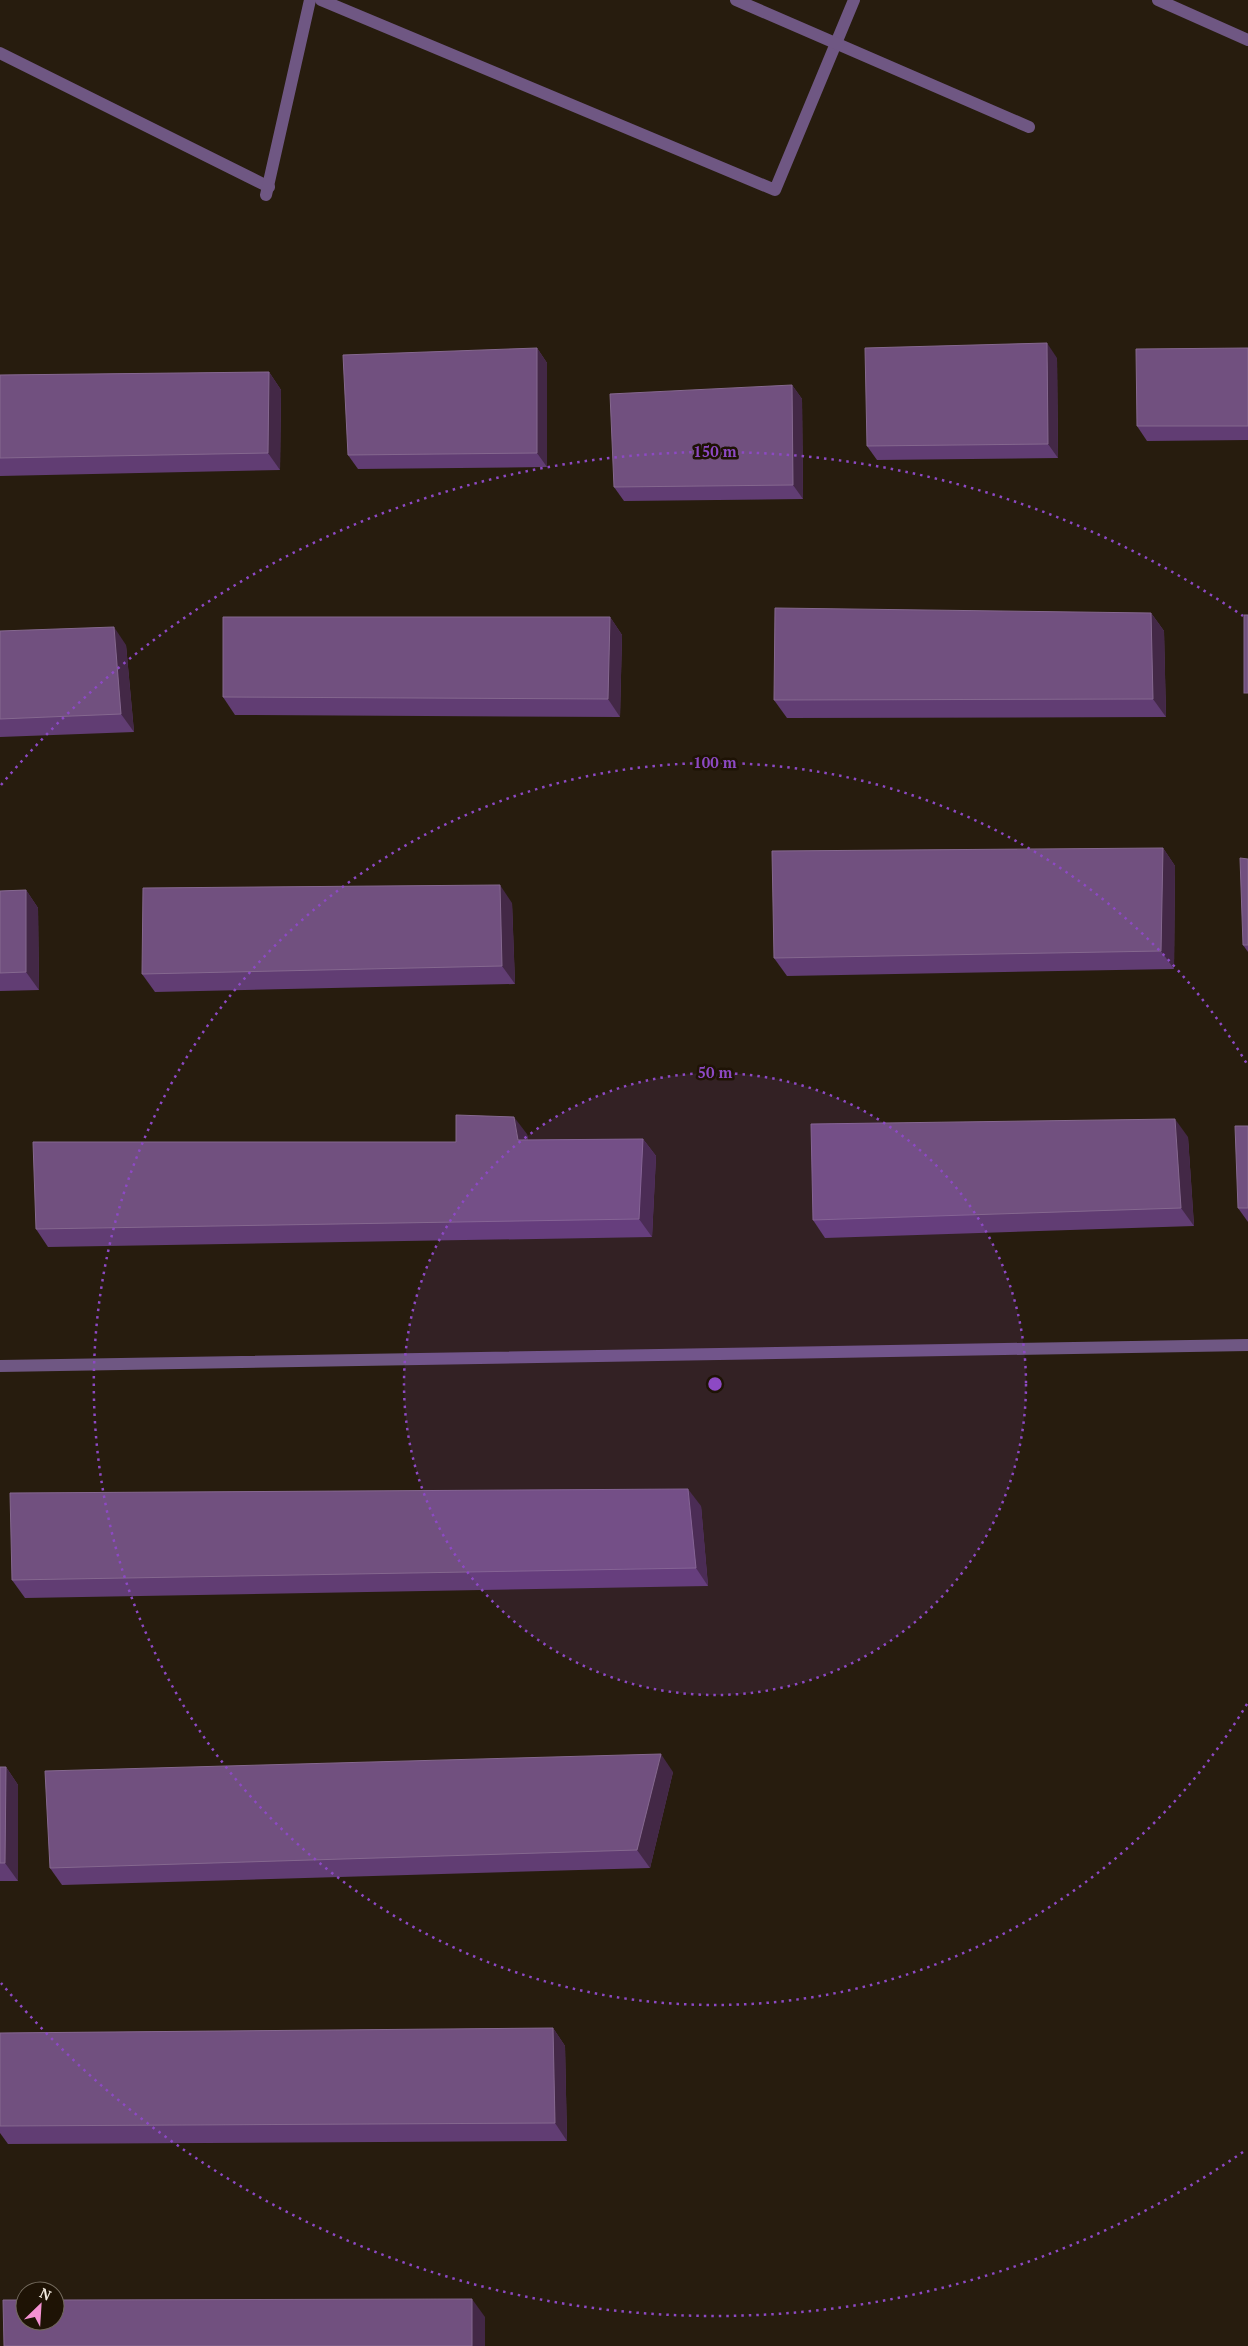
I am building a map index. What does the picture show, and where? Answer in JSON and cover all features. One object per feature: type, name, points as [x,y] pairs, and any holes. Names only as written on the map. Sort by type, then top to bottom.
[{"type":"street","points":[[0,53],[268,191],[310,0]]},
{"type":"street","points":[[320,0],[774,190],[854,0]]},
{"type":"street","points":[[736,0],[1029,127]]},
{"type":"street","points":[[1158,0],[1248,40]]},
{"type":"street","points":[[0,1366],[1248,1345]]},
{"type":"building","points":[[1047,343],[1048,444],[867,446],[865,348]]},
{"type":"building","points":[[537,348],[537,453],[348,455],[343,355]]},
{"type":"building","points":[[1248,348],[1248,426],[1137,426],[1136,349]]},
{"type":"building","points":[[269,372],[268,453],[0,458],[0,375]]},
{"type":"building","points":[[792,385],[793,485],[614,487],[610,394]]},
{"type":"building","points":[[775,608],[1151,613],[1153,699],[774,700]]},
{"type":"building","points":[[1244,615],[1248,615],[1248,693],[1244,693]]},
{"type":"building","points":[[223,617],[610,617],[608,699],[223,697]]},
{"type":"building","points":[[114,627],[121,714],[0,719],[0,631]]},
{"type":"building","points":[[1163,848],[1161,951],[774,958],[772,851]]},
{"type":"building","points":[[1240,858],[1248,859],[1248,945],[1243,945]]},
{"type":"building","points":[[500,885],[502,966],[142,974],[143,888]]},
{"type":"building","points":[[26,890],[26,972],[0,973],[0,891]]},
{"type":"building","points":[[456,1115],[514,1117],[518,1140],[643,1139],[639,1219],[36,1229],[33,1142],[456,1142]]},
{"type":"building","points":[[1175,1119],[1181,1208],[813,1220],[811,1124]]},
{"type":"building","points":[[1235,1126],[1248,1126],[1248,1208],[1238,1208]]},
{"type":"building","points":[[688,1489],[696,1568],[12,1580],[10,1493]]},
{"type":"building","points":[[661,1754],[637,1850],[50,1868],[45,1771]]},
{"type":"building","points":[[0,1767],[6,1767],[5,1863],[0,1863]]},
{"type":"building","points":[[553,2028],[555,2123],[0,2126],[0,2033]]},
{"type":"building","points":[[472,2299],[472,2346],[4,2346],[3,2300],[15,2300],[15,2331],[65,2331],[65,2300]]}]
